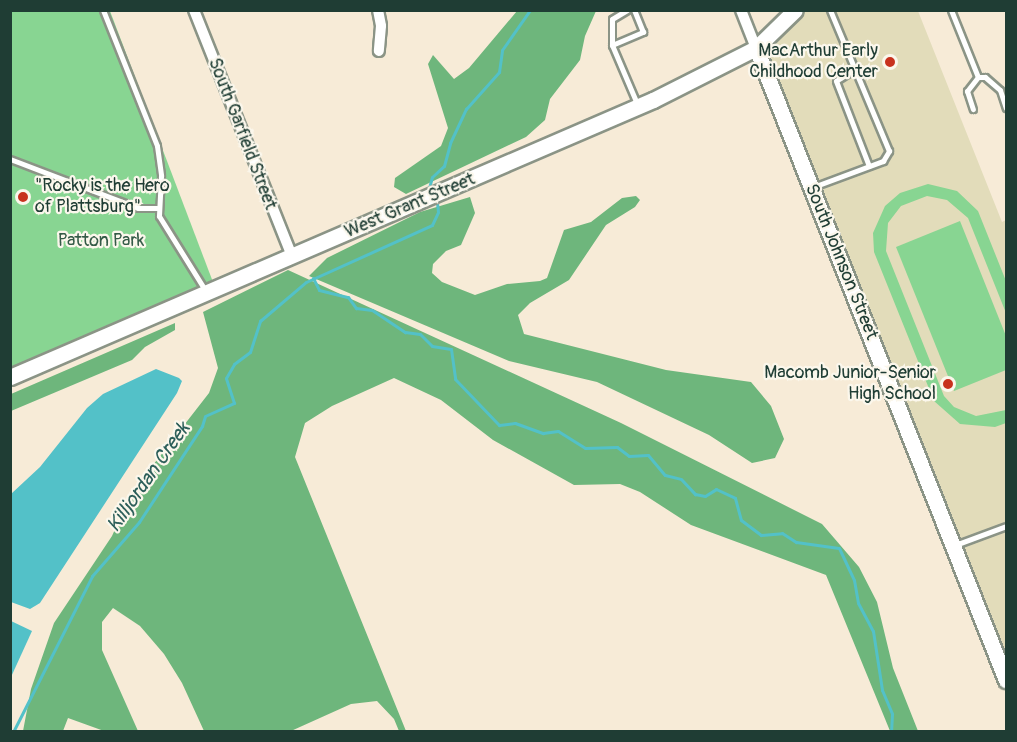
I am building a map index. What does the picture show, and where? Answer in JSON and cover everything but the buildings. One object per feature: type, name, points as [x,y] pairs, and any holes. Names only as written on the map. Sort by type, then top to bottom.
[{"type":"main road","name":"West Grant Street","points":[[10,377],[638,107],[756,48],[795,10]]},
{"type":"main road","name":"South Johnson Street","points":[[756,48],[1006,680]]},
{"type":"street","name":"South Garfield Street","points":[[194,10],[292,256]]},
{"type":"street","points":[[378,10],[381,26],[379,51]]},
{"type":"street","name":"South Johnson Street","points":[[741,10],[756,48]]},
{"type":"lane","points":[[104,10],[157,146],[161,176],[157,208],[207,294]]},
{"type":"lane","points":[[627,10],[612,19],[612,45],[638,107]]},
{"type":"lane","points":[[612,45],[643,32],[634,10]]},
{"type":"lane","points":[[812,188],[883,161],[889,151],[830,10]]},
{"type":"lane","points":[[951,10],[978,77]]},
{"type":"lane","points":[[855,69],[836,81],[869,166]]},
{"type":"lane","points":[[978,77],[985,77],[1000,90],[1006,108]]},
{"type":"lane","points":[[973,109],[967,92],[978,77]]},
{"type":"lane","points":[[10,159],[138,208],[157,208]]},
{"type":"lane","points":[[954,546],[1006,526]]},
{"type":"shaded area","name":"Macomb Junior-Senior High School","points":[[795,11],[918,11],[1002,222],[1006,220],[1006,677],[756,48]]},
{"type":"green space","name":"Patton Park","points":[[11,11],[110,11],[216,290],[11,378]]},
{"type":"green space","points":[[517,11],[596,11],[585,36],[580,60],[550,99],[545,120],[526,137],[406,194],[394,187],[395,178],[441,146],[448,128],[428,64],[433,55],[454,79],[469,68]]},
{"type":"green space","points":[[928,184],[957,191],[978,211],[1006,281],[1006,313],[968,218],[947,200],[927,196],[901,206],[888,223],[886,251],[944,396],[954,407],[976,416],[1006,410],[1006,423],[995,427],[960,424],[934,401],[874,252],[873,233],[885,206],[900,193]]},
{"type":"green space","points":[[636,196],[640,200],[635,207],[606,225],[569,280],[530,303],[518,315],[524,334],[666,370],[751,382],[771,406],[784,439],[775,458],[752,463],[709,435],[597,382],[509,361],[309,276],[327,258],[420,212],[470,197],[475,213],[461,245],[446,251],[433,264],[432,273],[442,282],[475,295],[507,284],[540,281],[547,278],[564,230],[591,222],[622,198]]},
{"type":"green space","points":[[960,221],[1006,336],[1006,370],[954,391],[896,247]]},
{"type":"green space","points":[[288,270],[621,423],[822,524],[859,567],[877,602],[893,668],[918,731],[890,731],[826,575],[691,525],[640,492],[620,484],[574,485],[493,440],[441,400],[394,378],[332,406],[305,423],[295,457],[406,731],[399,731],[394,719],[377,701],[351,704],[291,731],[204,731],[182,683],[164,654],[140,626],[113,608],[102,622],[102,650],[138,731],[104,731],[68,718],[63,731],[23,731],[31,689],[54,623],[112,536],[132,492],[209,393],[218,368],[203,312]]},
{"type":"green space","points":[[175,323],[175,330],[145,347],[132,360],[11,411],[11,394]]},
{"type":"water","points":[[156,369],[182,381],[177,393],[40,603],[30,609],[11,602],[11,494],[40,467],[87,408],[103,394]]},
{"type":"water","points":[[11,621],[32,631],[11,677]]},
{"type":"waterway","name":"Killjordan Creek","points":[[429,188],[432,177],[444,166],[450,143],[466,109],[499,72],[502,50],[530,10]]},
{"type":"waterway","name":"Killjordan Creek","points":[[13,732],[92,576],[139,522],[202,426],[205,416],[234,403],[226,378],[234,364],[250,352],[260,321],[306,282],[432,225],[438,212],[437,202]]},
{"type":"waterway","points":[[313,278],[319,290],[348,297],[356,308],[372,310],[405,332],[420,334],[432,346],[451,349],[455,379],[499,425],[515,423],[543,433],[558,431],[585,448],[617,447],[629,456],[648,455],[665,475],[681,479],[695,494],[705,496],[716,489],[735,498],[741,520],[761,535],[782,533],[796,542],[839,548],[854,580],[858,603],[873,631],[882,690],[892,714],[891,732]]},
{"type":"place","name":"MacArthur Early Childhood Center","points":[[890,62]]},
{"type":"place","name":"\"Rocky is the Hero of Plattsburg\"","points":[[23,197]]},
{"type":"place","name":"Macomb Junior-Senior High School","points":[[948,384]]}]
